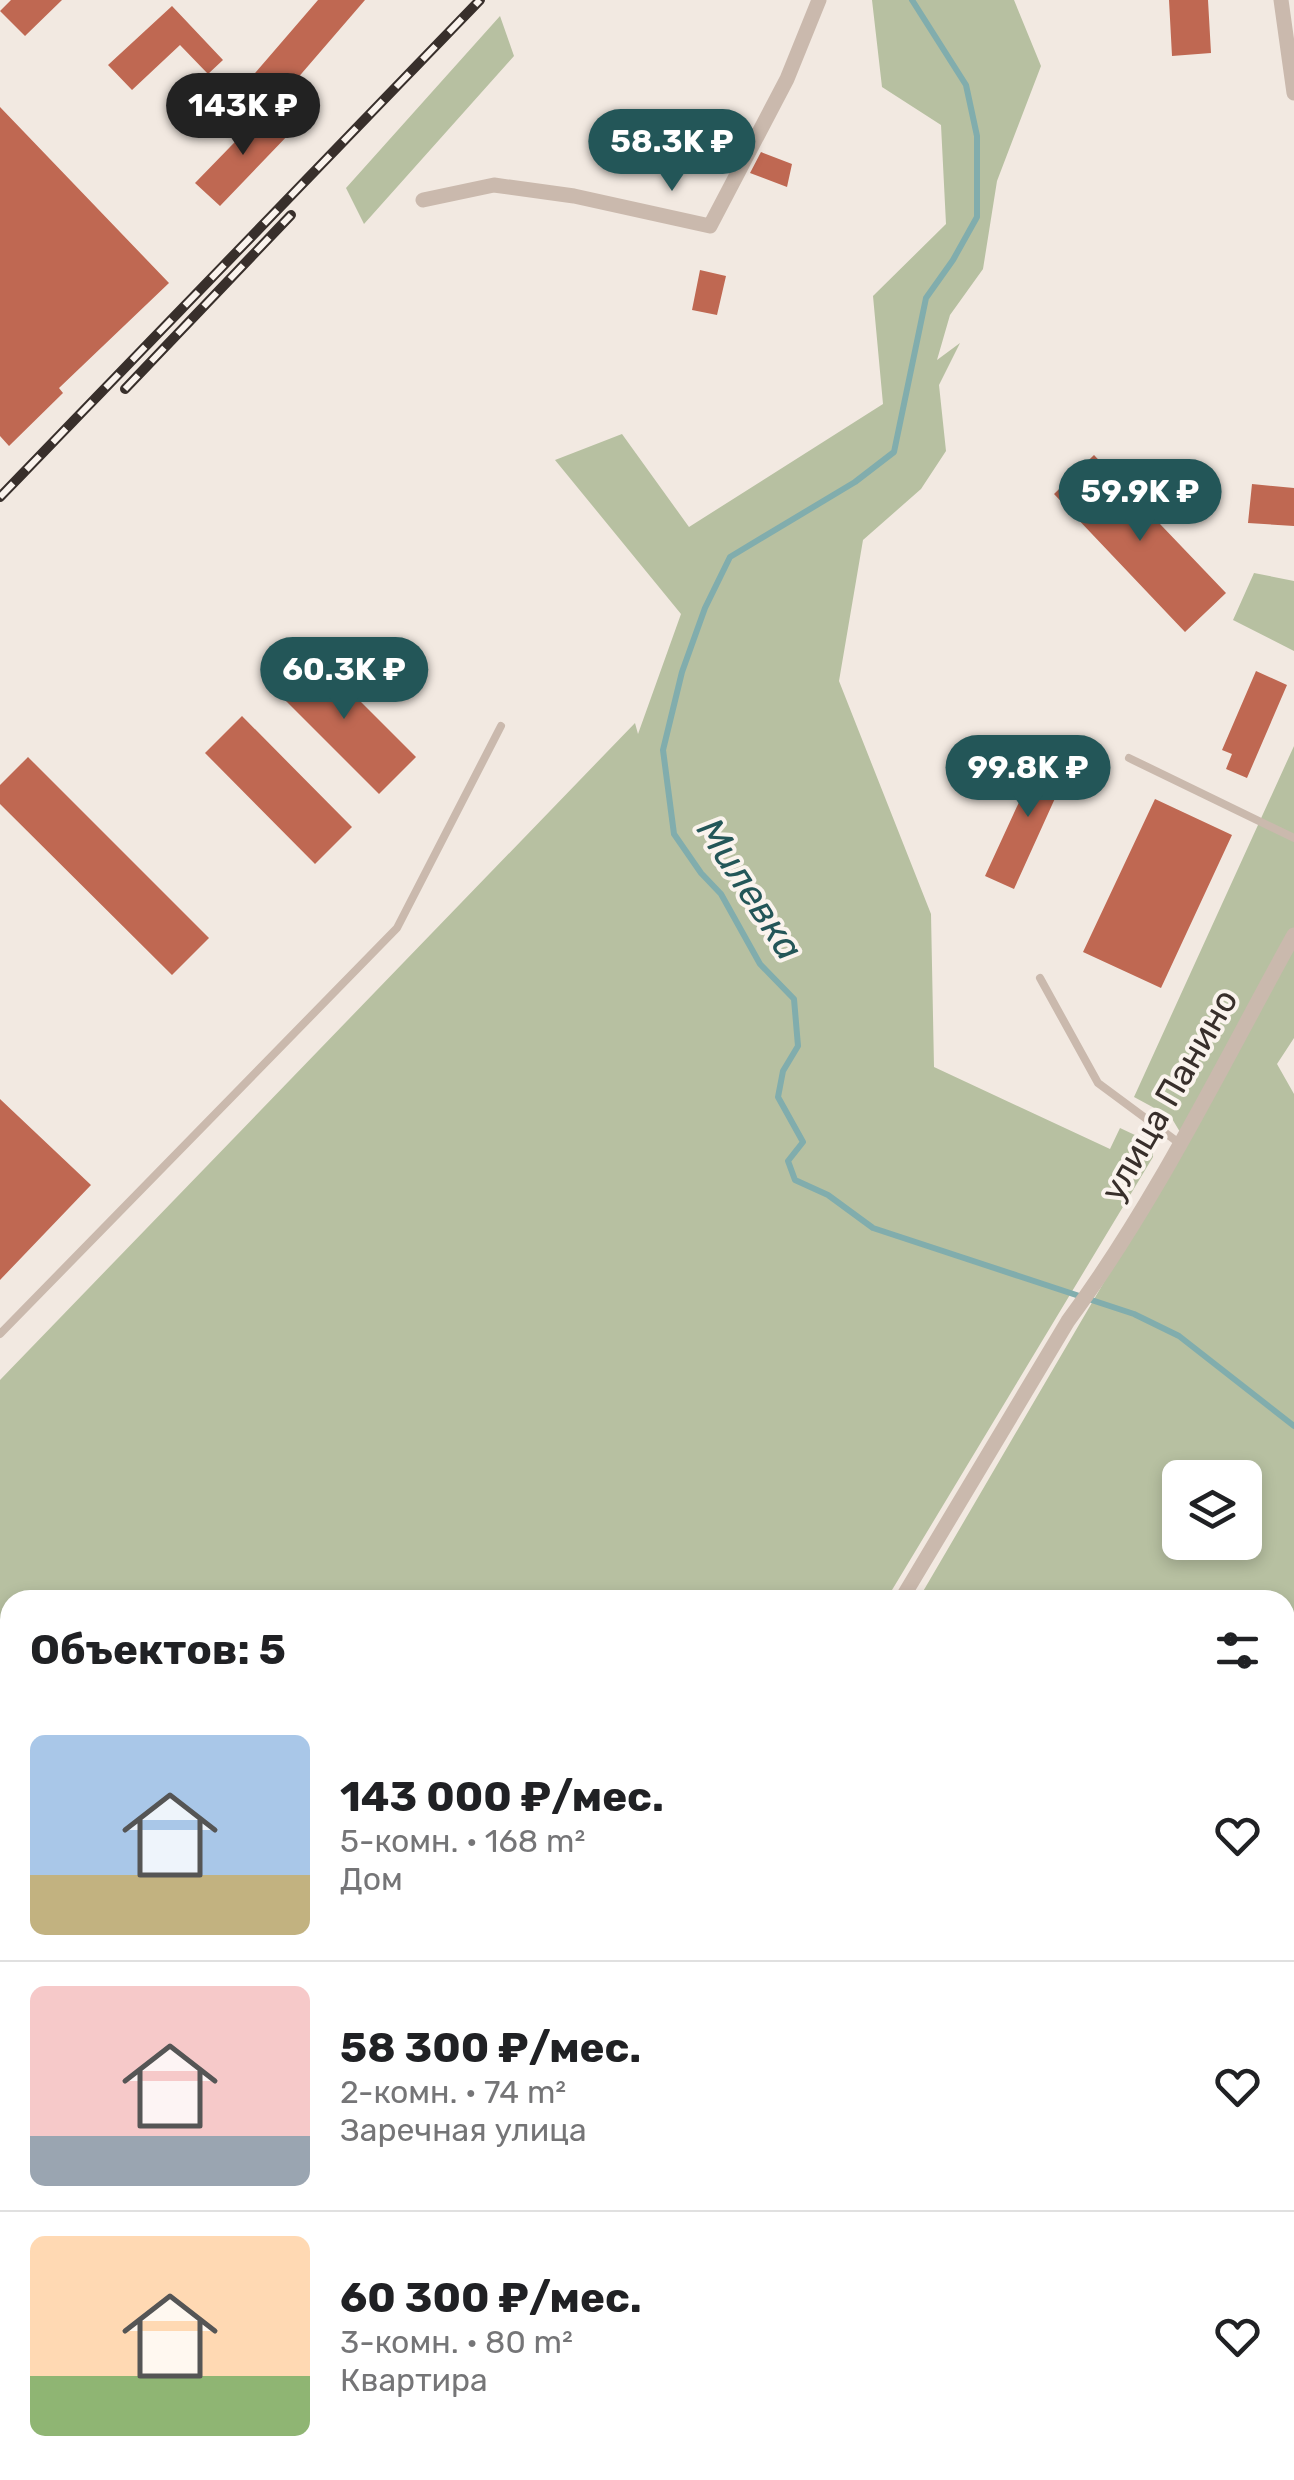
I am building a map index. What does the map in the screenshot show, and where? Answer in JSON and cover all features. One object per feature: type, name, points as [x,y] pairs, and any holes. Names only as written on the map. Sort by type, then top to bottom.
[{"type":"street","points":[[423,200],[494,185],[574,196],[710,226],[787,78],[819,0]]},
{"type":"street","points":[[1281,0],[1294,93]]},
{"type":"street","name":"улица Панино","points":[[907,1590],[1179,1143],[1294,936]]},
{"type":"lane","points":[[0,1334],[397,928],[501,726]]},
{"type":"lane","points":[[1129,758],[1294,838]]},
{"type":"lane","points":[[1040,978],[1098,1083],[1179,1143]]},
{"type":"green space","points":[[872,0],[1014,0],[1041,66],[997,181],[983,269],[950,315],[937,360],[960,343],[939,385],[946,451],[921,489],[863,540],[839,681],[931,914],[934,1067],[1110,1149],[1120,1128],[1152,1143],[1153,1157],[892,1590],[0,1590],[0,1380],[635,723],[638,734],[681,614],[555,460],[622,434],[689,527],[883,404],[873,296],[946,224],[941,125],[882,87]]},
{"type":"green space","points":[[500,16],[514,56],[364,224],[346,188]]},
{"type":"green space","points":[[1254,573],[1294,581],[1294,651],[1233,620]]},
{"type":"green space","points":[[1294,746],[1294,1038],[1277,1064],[1294,1094],[1294,1590],[924,1590],[1186,1142],[1171,1117],[1134,1097]]},
{"type":"building","points":[[11,0],[62,0],[25,36],[0,11]]},
{"type":"building","points":[[318,0],[365,0],[277,102],[250,79]]},
{"type":"building","points":[[1169,0],[1208,0],[1211,53],[1172,56]]},
{"type":"building","points":[[172,6],[223,60],[208,74],[180,45],[132,90],[108,65]]},
{"type":"building","points":[[0,107],[169,283],[59,388],[63,393],[9,446],[0,436]]},
{"type":"building","points":[[267,109],[291,132],[220,206],[195,183]]},
{"type":"building","points":[[761,152],[792,164],[787,187],[750,173]]},
{"type":"building","points":[[700,270],[726,276],[717,315],[692,310]]},
{"type":"building","points":[[1094,455],[1226,593],[1185,632],[1054,494]]},
{"type":"building","points":[[1252,484],[1294,488],[1294,526],[1248,523]]},
{"type":"building","points":[[308,649],[416,757],[379,794],[271,686]]},
{"type":"building","points":[[1256,671],[1287,685],[1247,778],[1226,769],[1232,754],[1222,750]]},
{"type":"building","points":[[242,716],[352,827],[315,864],[205,753]]},
{"type":"building","points":[[1043,750],[1071,763],[1014,889],[985,876]]},
{"type":"building","points":[[28,757],[209,938],[172,975],[0,804],[0,785]]},
{"type":"building","points":[[1155,799],[1232,835],[1161,988],[1083,952]]},
{"type":"building","points":[[0,1099],[91,1185],[0,1280]]},
{"type":"waterway","name":"Милевка","points":[[912,0],[966,85],[977,136],[977,217],[926,298],[894,452],[855,482],[730,557],[705,608],[682,672],[663,750],[674,834],[721,894],[760,964],[794,999],[798,1046],[783,1071],[778,1097],[803,1142],[788,1161],[795,1180],[828,1195],[873,1228],[1134,1314],[1179,1336],[1294,1426]]},
{"type":"railway","points":[[0,497],[480,0]]},
{"type":"railway","points":[[125,389],[291,215]]}]
